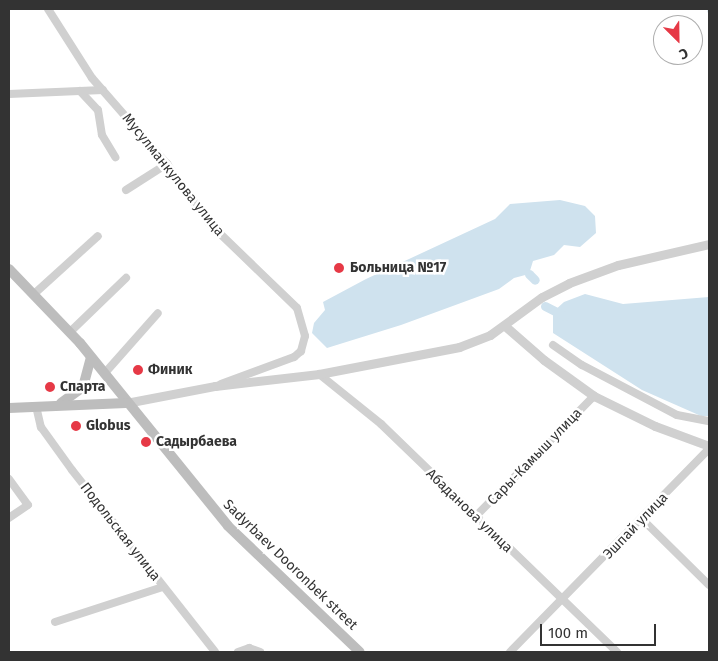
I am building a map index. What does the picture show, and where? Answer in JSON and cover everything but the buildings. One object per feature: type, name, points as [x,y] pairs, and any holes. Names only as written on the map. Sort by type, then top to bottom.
[{"type":"main road","name":"Sadyrbaev Dooronbek street","points":[[9,269],[70,332],[228,526],[360,652]]},
{"type":"main road","points":[[55,405],[77,394],[83,386],[92,358]]},
{"type":"main road","points":[[9,408],[126,403]]},
{"type":"street","name":"Мусулманкулова улица","points":[[48,9],[103,90],[167,164],[209,223],[254,270],[288,298],[297,308],[304,328],[304,344],[294,357],[215,386]]},
{"type":"street","points":[[9,94],[103,90]]},
{"type":"street","points":[[80,91],[98,110],[102,135],[115,157]]},
{"type":"street","points":[[126,190],[167,164]]},
{"type":"street","points":[[34,294],[98,236]]},
{"type":"street","points":[[126,403],[215,386],[319,374],[458,347],[505,326],[542,297],[569,283],[618,265],[709,244]]},
{"type":"street","points":[[70,332],[126,278]]},
{"type":"street","points":[[104,374],[158,313]]},
{"type":"street","points":[[505,326],[544,360],[594,396],[655,426],[709,448]]},
{"type":"street","points":[[553,345],[582,365],[677,415],[709,421]]},
{"type":"street","name":"Абаданова улица","points":[[319,374],[381,424],[562,602],[617,652]]},
{"type":"street","name":"Сары-Камыш улица","points":[[475,517],[594,396]]},
{"type":"street","name":"Подольская улица","points":[[36,406],[41,427],[215,652]]},
{"type":"street","name":"Эшпай улица","points":[[510,652],[562,602],[709,448]]},
{"type":"street","points":[[9,478],[28,505],[9,518]]},
{"type":"street","points":[[642,519],[709,585]]},
{"type":"street","points":[[55,622],[164,587]]},
{"type":"street","points":[[238,652],[250,648],[260,652]]},
{"type":"water","points":[[560,200],[585,206],[595,216],[596,233],[580,247],[564,245],[554,255],[533,261],[529,274],[514,278],[499,289],[401,325],[327,348],[312,333],[314,323],[325,310],[323,302],[366,279],[495,219],[510,204]]},
{"type":"water","points":[[585,294],[623,304],[709,297],[709,416],[701,416],[642,390],[553,333],[553,312],[564,302]]},
{"type":"waterway","points":[[529,274],[535,280]]},
{"type":"waterway","points":[[545,306],[565,316]]},
{"type":"place","name":"Больница №17","points":[[339,268]]},
{"type":"place","name":"Финик","points":[[138,370]]},
{"type":"place","name":"Спарта","points":[[50,387]]},
{"type":"place","name":"Globus","points":[[76,426]]},
{"type":"place","name":"Садырбаева","points":[[146,442]]}]
